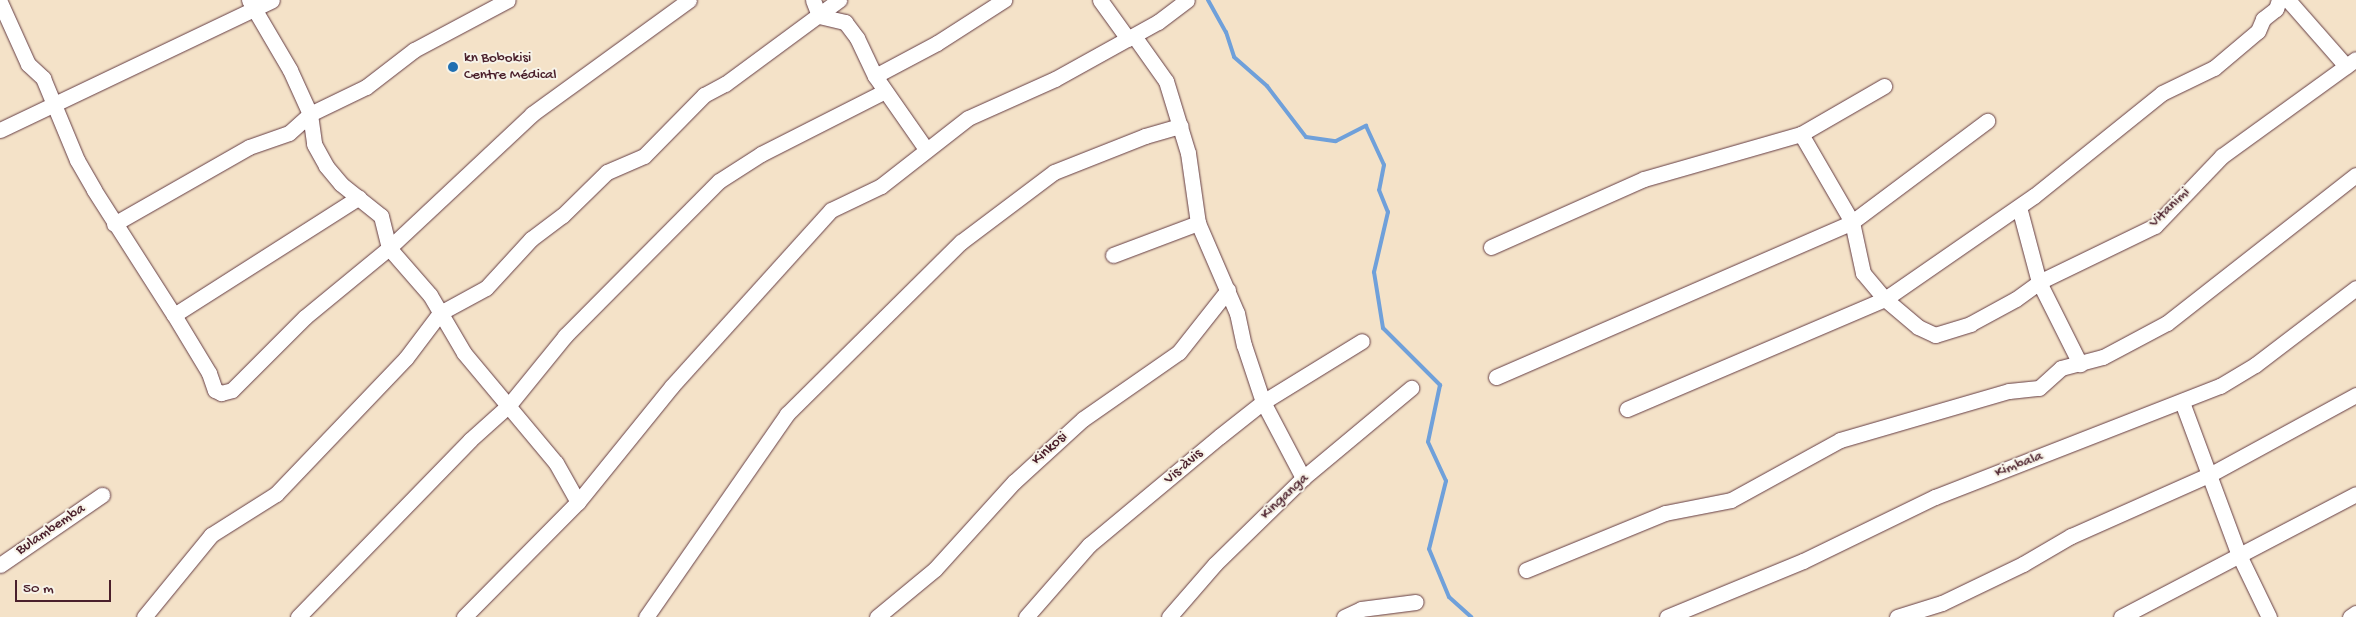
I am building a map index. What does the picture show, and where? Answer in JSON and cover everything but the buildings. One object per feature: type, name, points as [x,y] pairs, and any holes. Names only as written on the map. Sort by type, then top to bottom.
[{"type":"street","points":[[0,130],[251,5],[272,0]]},
{"type":"street","points":[[114,224],[249,147],[289,132],[310,114],[366,87],[414,50],[508,0]]},
{"type":"street","points":[[0,2],[19,48],[28,64],[43,78],[77,160],[114,224],[174,315],[208,373],[215,390],[226,393],[241,382],[305,317],[389,248],[532,114],[689,0]]},
{"type":"street","points":[[813,0],[819,16]]},
{"type":"street","points":[[150,612],[212,535],[276,494],[406,358],[440,313],[486,288],[531,239],[562,216],[607,172],[644,156],[704,95],[725,84],[756,58],[819,16],[839,0]]},
{"type":"street","points":[[876,76],[937,44],[1004,0]]},
{"type":"street","points":[[1100,0],[1166,81],[1181,126],[1198,223],[1228,290],[1263,402],[1303,478]]},
{"type":"street","points":[[464,617],[578,502],[672,386],[825,215],[881,186],[968,118],[1055,79],[1158,22],[1187,0]]},
{"type":"street","points":[[1628,409],[1885,299],[2019,207],[2162,93],[2214,68],[2258,31],[2263,20],[2276,9],[2279,0]]},
{"type":"street","points":[[2288,0],[2351,62]]},
{"type":"street","points":[[251,5],[290,70],[310,114],[314,144],[326,166],[341,184],[382,216],[389,248],[414,275],[464,352],[556,463],[578,502]]},
{"type":"street","points":[[819,16],[845,22],[857,38],[885,91],[926,149]]},
{"type":"street","name":"Vitanimi","points":[[1885,299],[1918,327],[1935,335],[1970,324],[2016,299],[2039,282],[2155,226],[2222,156],[2351,62]]},
{"type":"street","points":[[1491,247],[1644,179],[1801,134],[1884,86]]},
{"type":"street","points":[[298,617],[470,440],[508,405],[565,336],[719,181],[761,154],[885,91]]},
{"type":"street","points":[[1496,378],[1852,222],[1987,121]]},
{"type":"street","points":[[646,617],[787,414],[961,242],[1054,172],[1144,136],[1181,126]]},
{"type":"street","points":[[1801,134],[1852,222],[1863,273],[1885,299]]},
{"type":"street","points":[[1526,570],[1570,553],[1616,530],[1665,513],[1731,500],[1840,440],[2008,391],[2039,388],[2061,368],[2080,364],[2110,353],[2167,323],[2356,175]]},
{"type":"street","points":[[174,315],[358,197]]},
{"type":"street","points":[[2019,207],[2039,282],[2080,364]]},
{"type":"street","points":[[1113,255],[1198,223]]},
{"type":"street","name":"Kimbala","points":[[1667,617],[1803,560],[1935,497],[2182,402],[2255,365],[2356,288]]},
{"type":"street","name":"Kinkosi","points":[[877,617],[935,569],[1014,482],[1083,419],[1180,352],[1228,290]]},
{"type":"street","name":"Vis-àvis","points":[[1026,617],[1089,546],[1263,402],[1362,341]]},
{"type":"street","name":"Kinganga","points":[[1169,617],[1215,564],[1303,478],[1411,388]]},
{"type":"street","points":[[1896,617],[1942,603],[2023,564],[2071,536],[2211,474],[2356,395]]},
{"type":"street","points":[[2182,402],[2188,426],[2211,474],[2239,555],[2269,617]]},
{"type":"street","points":[[2121,617],[2356,494]]},
{"type":"street","name":"Bulambemba","points":[[0,565],[102,495]]},
{"type":"street","points":[[1344,617],[1361,609],[1416,602]]},
{"type":"street","points":[[2350,617],[2356,613]]},
{"type":"waterway","points":[[1208,0],[1226,32],[1234,57],[1267,86],[1306,137],[1336,141],[1366,126],[1384,165],[1379,190],[1388,212],[1374,272],[1383,328],[1440,385],[1428,442],[1446,481],[1429,549],[1449,597],[1471,617]]},
{"type":"place","name":"kn Bobokisi Centre Médical","points":[[453,67]]}]
